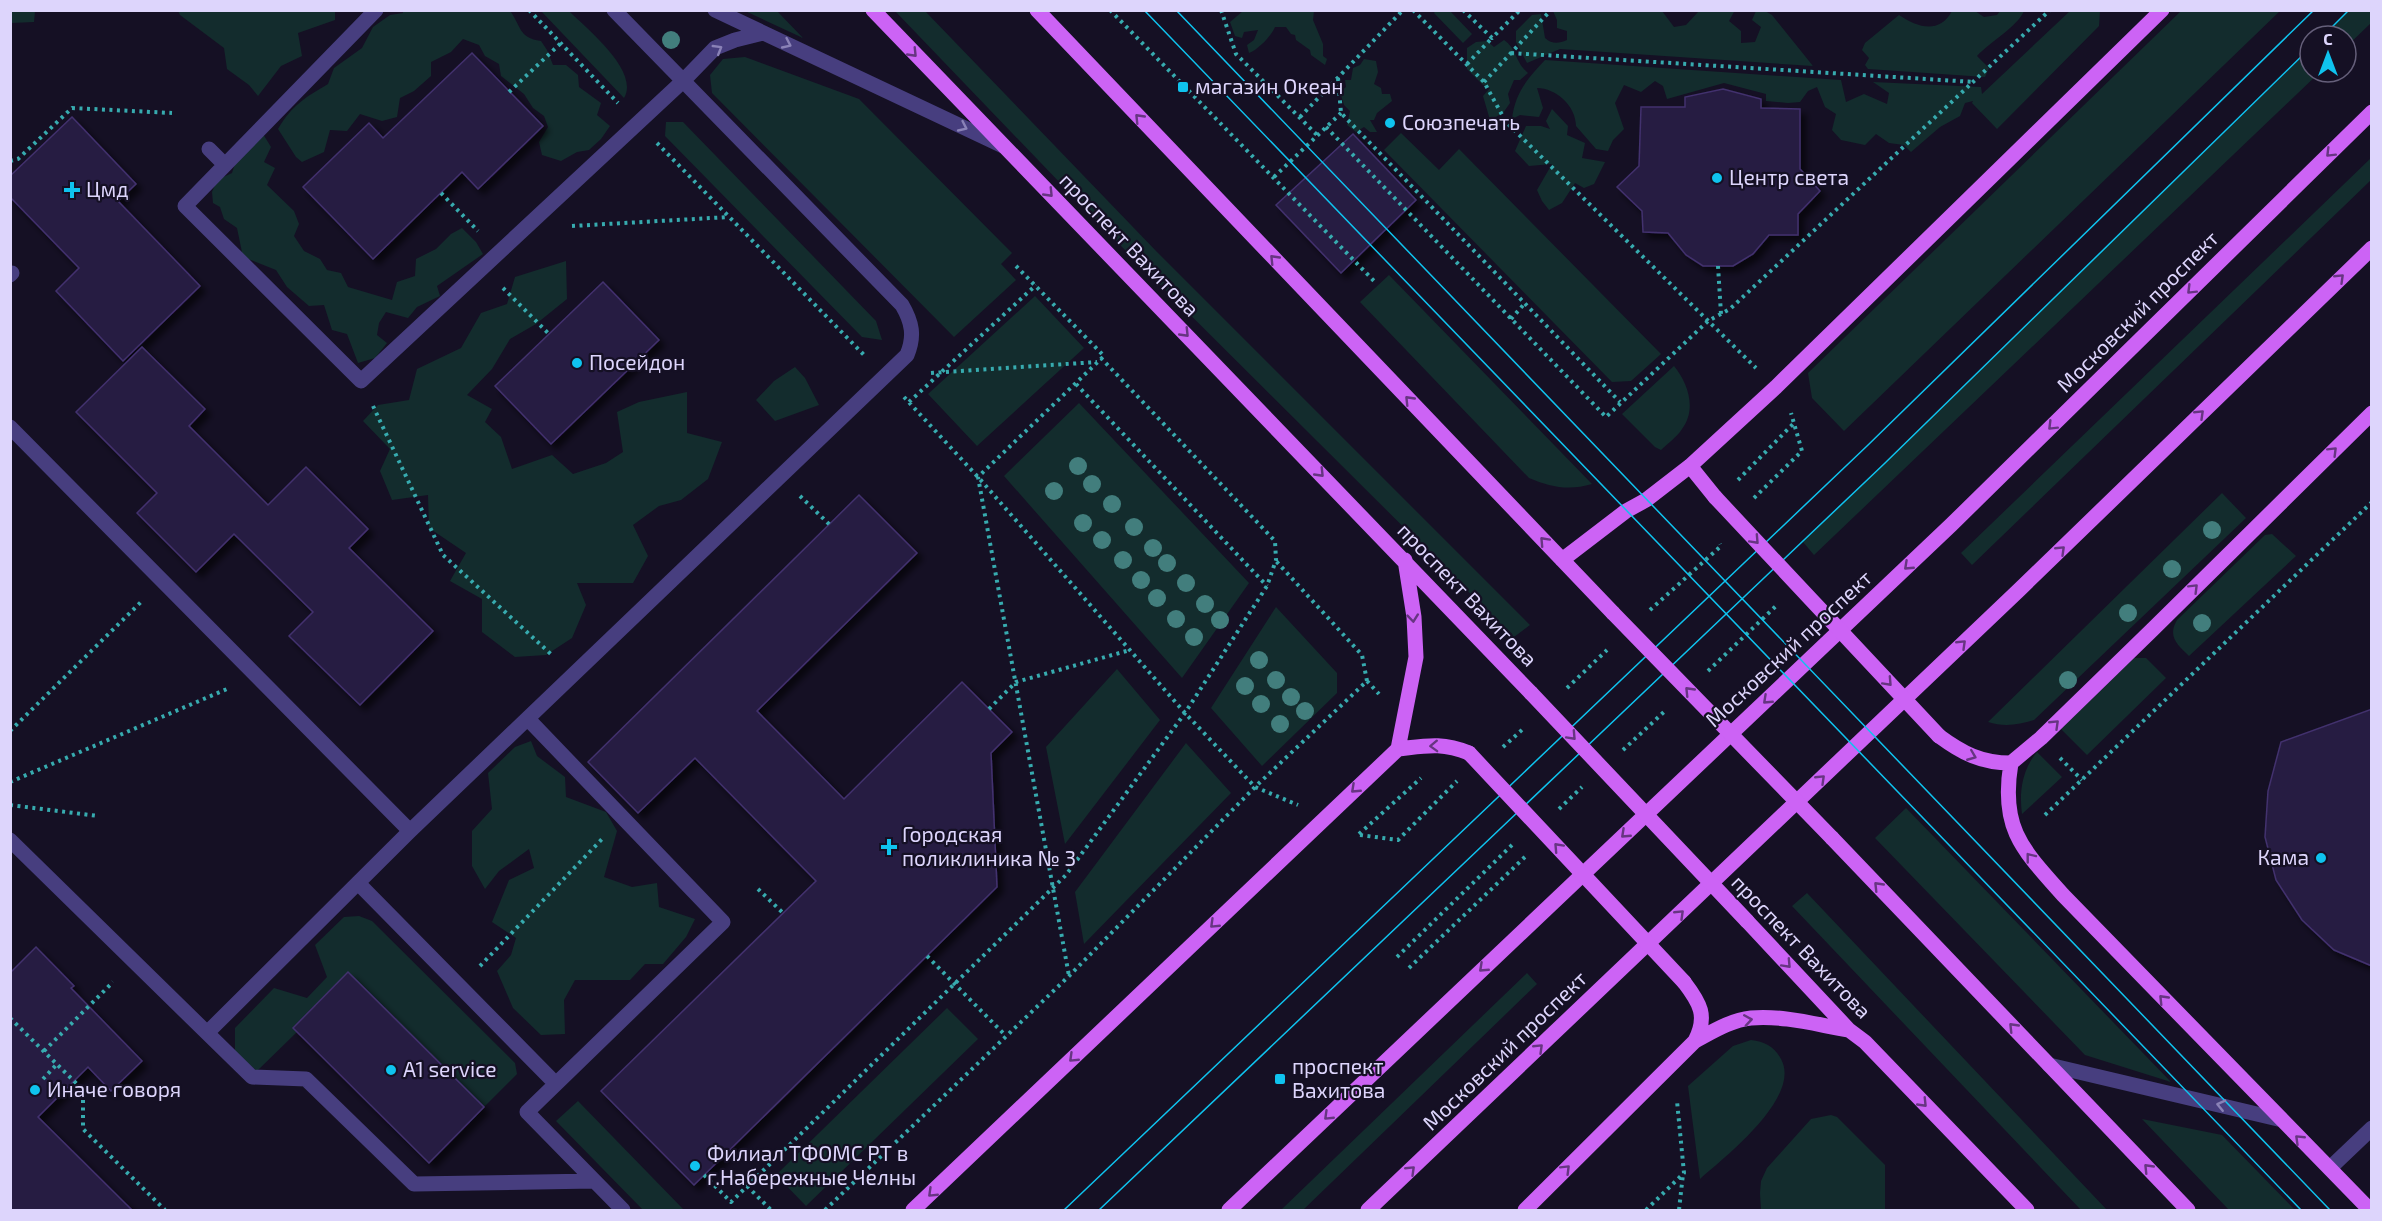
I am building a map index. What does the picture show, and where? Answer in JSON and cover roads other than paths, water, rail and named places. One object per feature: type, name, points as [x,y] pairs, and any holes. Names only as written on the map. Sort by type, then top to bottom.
[{"type":"main road","name":"проспект Вахитова","points":[[873,10],[1405,560],[1849,1030],[1865,1042],[2027,1210]]},
{"type":"main road","points":[[1037,10],[1613,614],[1832,838],[2188,1210]]},
{"type":"main road","points":[[1562,560],[1690,466],[1784,379],[2153,13]]},
{"type":"main road","name":"Московский проспект","points":[[1229,1210],[1951,525],[2372,112]]},
{"type":"main road","name":"Московский проспект","points":[[1368,1210],[2010,599],[2372,248]]},
{"type":"main road","points":[[1690,466],[1715,497],[1939,736],[1957,750],[1976,759],[1995,763],[2011,763],[2041,738],[2372,413]]},
{"type":"main road","points":[[913,1210],[1398,749],[1416,657],[1414,617],[1405,560]]},
{"type":"main road","points":[[1398,749],[1433,744],[1451,746],[1469,753],[1684,982],[1696,998],[1702,1014],[1701,1029],[1695,1041]]},
{"type":"main road","points":[[2011,763],[2007,786],[2008,810],[2015,835],[2027,855],[2278,1119],[2370,1210]]},
{"type":"main road","points":[[1525,1210],[1695,1041],[1723,1026],[1750,1018],[1777,1019],[1849,1030]]},
{"type":"street","points":[[376,10],[185,206],[361,381],[683,81],[715,48],[763,33]]},
{"type":"street","points":[[207,1033],[411,831],[908,355],[912,330],[909,317],[902,305],[615,10]]},
{"type":"street","points":[[715,10],[1004,147]]},
{"type":"street","points":[[209,149],[225,165]]},
{"type":"street","points":[[10,427],[411,831]]},
{"type":"street","points":[[528,719],[723,922],[527,1112],[622,1210]]},
{"type":"street","points":[[10,840],[252,1077],[306,1079],[414,1184],[594,1181]]},
{"type":"street","points":[[358,883],[556,1084]]},
{"type":"street","points":[[2049,1065],[2278,1119]]},
{"type":"street","points":[[2330,1168],[2372,1128]]},
{"type":"tram line","points":[[1144,10],[2301,1210]]},
{"type":"tram line","points":[[1176,10],[2330,1210]]},
{"type":"tram line","points":[[1064,1210],[1867,446],[2314,10]]},
{"type":"tram line","points":[[2335,24],[2349,10]]},
{"type":"tram line","points":[[1099,1210],[1884,464],[2298,60]]},
{"type":"place","name":"магазин Океан","points":[[1183,87]]},
{"type":"place","name":"Союзпечать","points":[[1390,123]]},
{"type":"place","name":"Центр света","points":[[1717,178]]},
{"type":"place","name":"Цмд","points":[[72,190]]},
{"type":"place","name":"Посейдон","points":[[577,363]]},
{"type":"place","name":"Городская поликлиника № 3","points":[[889,847]]},
{"type":"place","name":"Кама","points":[[2321,858]]},
{"type":"place","name":"A1 service","points":[[391,1070]]},
{"type":"place","name":"проспект Вахитова","points":[[1280,1079]]},
{"type":"place","name":"Иначе говоря","points":[[35,1090]]},
{"type":"place","name":"Филиал ТФОМС РТ в г.Набережные Челны","points":[[695,1166]]}]
